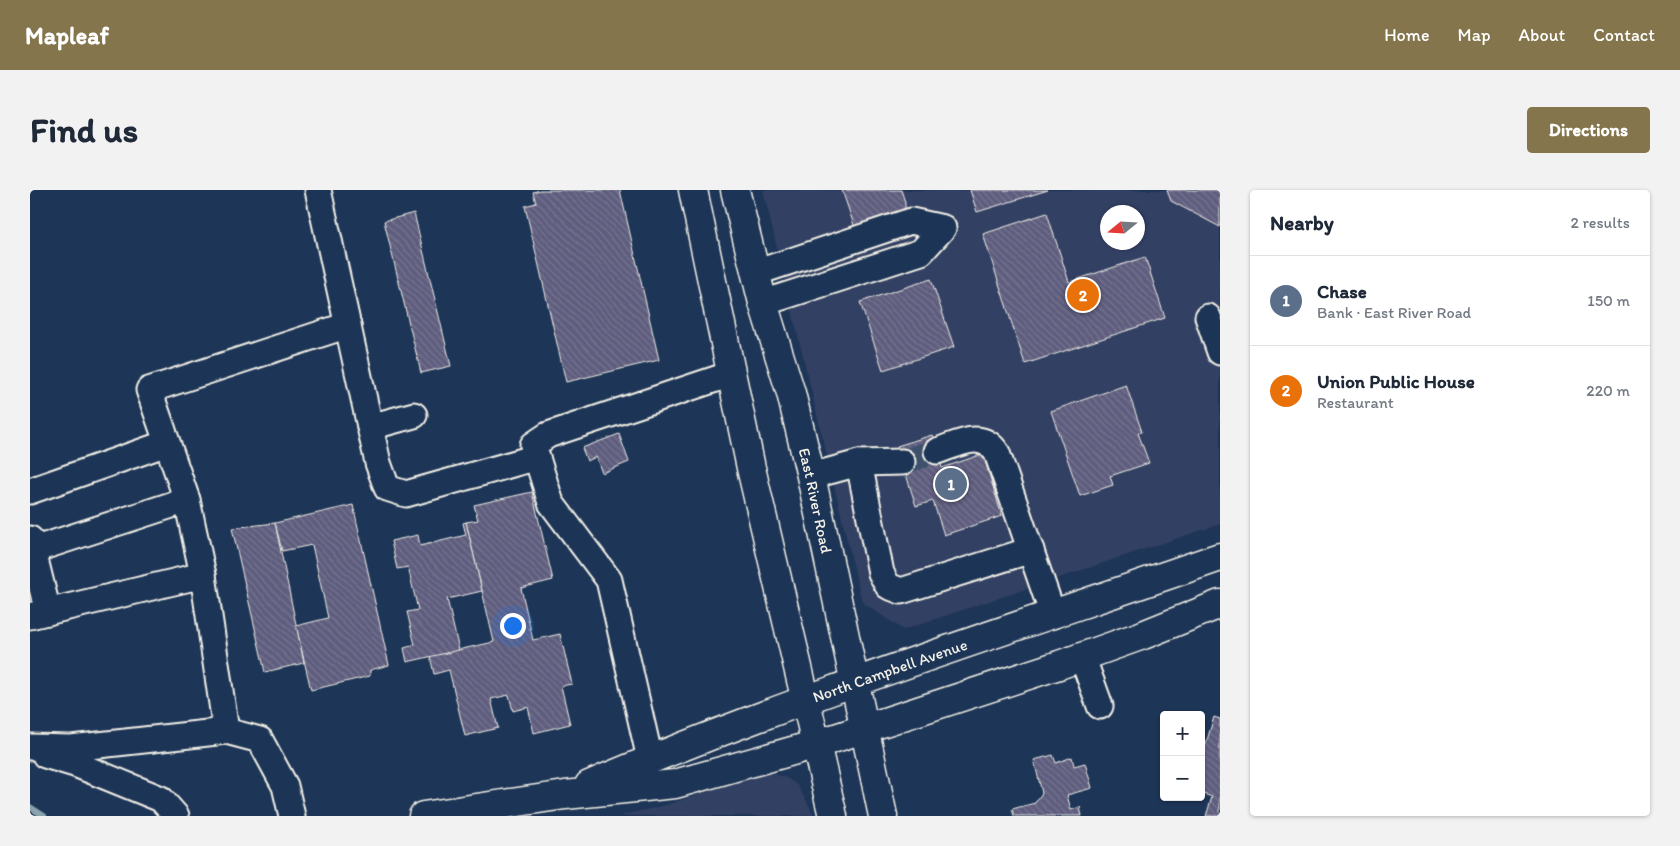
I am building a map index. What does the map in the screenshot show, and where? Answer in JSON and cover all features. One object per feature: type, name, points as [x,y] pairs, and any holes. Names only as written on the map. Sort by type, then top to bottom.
[{"type":"main road","points":[[693,190],[750,468],[817,744],[832,816]]},
{"type":"main road","name":"East River Road","points":[[735,190],[755,273],[791,393],[811,476],[883,816]]},
{"type":"main road","name":"North Campbell Avenue","points":[[565,795],[767,713],[1220,558]]},
{"type":"main road","name":"North Campbell Avenue","points":[[423,816],[463,813],[565,795],[675,784],[817,744],[1143,635],[1220,604]]},
{"type":"lane","points":[[318,190],[378,463],[387,488],[406,494],[537,457]]},
{"type":"lane","points":[[755,273],[911,221],[943,228],[921,252],[763,303]]},
{"type":"lane","points":[[1208,316],[1220,352]]},
{"type":"lane","points":[[226,730],[203,575],[187,500],[149,390],[348,324]]},
{"type":"lane","points":[[650,759],[609,580],[551,503],[533,445],[548,435],[731,374]]},
{"type":"lane","points":[[370,427],[414,415]]},
{"type":"lane","points":[[937,451],[975,439],[986,440],[992,445],[997,453],[1053,615]]},
{"type":"lane","points":[[30,491],[167,443]]},
{"type":"lane","points":[[811,476],[859,463],[902,462]]},
{"type":"lane","points":[[859,463],[882,573],[888,586],[901,592],[1031,550]]},
{"type":"lane","points":[[187,500],[31,546],[39,614],[203,575]]},
{"type":"lane","points":[[1082,656],[1100,706]]},
{"type":"lane","points":[[30,747],[71,748],[226,730],[260,740],[285,786],[292,816]]},
{"type":"lane","points":[[30,751],[75,764],[161,799],[176,816]]},
{"type":"shaded area","points":[[763,190],[1220,190],[1220,524],[903,630],[862,602]]},
{"type":"shaded area","points":[[761,774],[774,774],[785,777],[797,785],[813,816],[619,816],[666,805]]},
{"type":"building","points":[[540,190],[620,190],[659,360],[566,382],[525,206],[536,203],[533,192]]},
{"type":"building","points":[[842,190],[901,190],[905,202],[905,210],[900,215],[855,228]]},
{"type":"building","points":[[970,190],[1048,190],[977,212]]},
{"type":"building","points":[[1167,190],[1220,190],[1220,227],[1171,201]]},
{"type":"building","points":[[414,213],[451,366],[421,373],[384,221]]},
{"type":"building","points":[[1047,213],[1069,282],[1145,257],[1165,318],[1025,364],[983,234]]},
{"type":"building","points":[[931,279],[954,347],[883,370],[860,302]]},
{"type":"building","points":[[1126,385],[1142,432],[1138,433],[1149,463],[1110,476],[1113,485],[1080,496],[1051,411]]},
{"type":"building","points":[[619,434],[629,462],[602,473],[596,457],[587,461],[582,448]]},
{"type":"building","points":[[932,435],[942,468],[983,454],[1002,516],[944,535],[933,501],[916,506],[897,446]]},
{"type":"building","points":[[532,492],[553,580],[521,588],[533,640],[560,634],[572,684],[561,686],[570,724],[534,733],[528,707],[513,711],[509,695],[491,699],[498,728],[465,736],[449,670],[434,674],[430,656],[494,642],[466,522],[478,520],[474,505]]},
{"type":"building","points":[[353,505],[389,665],[370,670],[370,676],[311,690],[296,626],[328,618],[312,545],[282,551],[275,523]]},
{"type":"building","points":[[466,522],[482,591],[447,599],[459,650],[407,662],[404,648],[415,645],[407,612],[418,610],[408,567],[397,569],[391,541],[418,535],[420,546],[466,535],[463,523]]},
{"type":"building","points":[[275,523],[304,663],[265,672],[232,528]]},
{"type":"building","points":[[1214,717],[1220,719],[1220,816],[1206,816],[1212,797],[1205,794],[1205,747]]},
{"type":"building","points":[[1053,755],[1056,763],[1072,757],[1074,766],[1085,763],[1092,788],[1067,795],[1071,810],[1080,807],[1082,816],[1014,816],[1012,809],[1035,803],[1042,793],[1034,760]]},
{"type":"waterway","points":[[30,807],[44,816]]},
{"type":"tunnel","points":[[902,462],[937,451]]},
{"type":"place","name":"Union Public House","points":[[1083,295]]},
{"type":"place","name":"Chase","points":[[951,484]]}]
